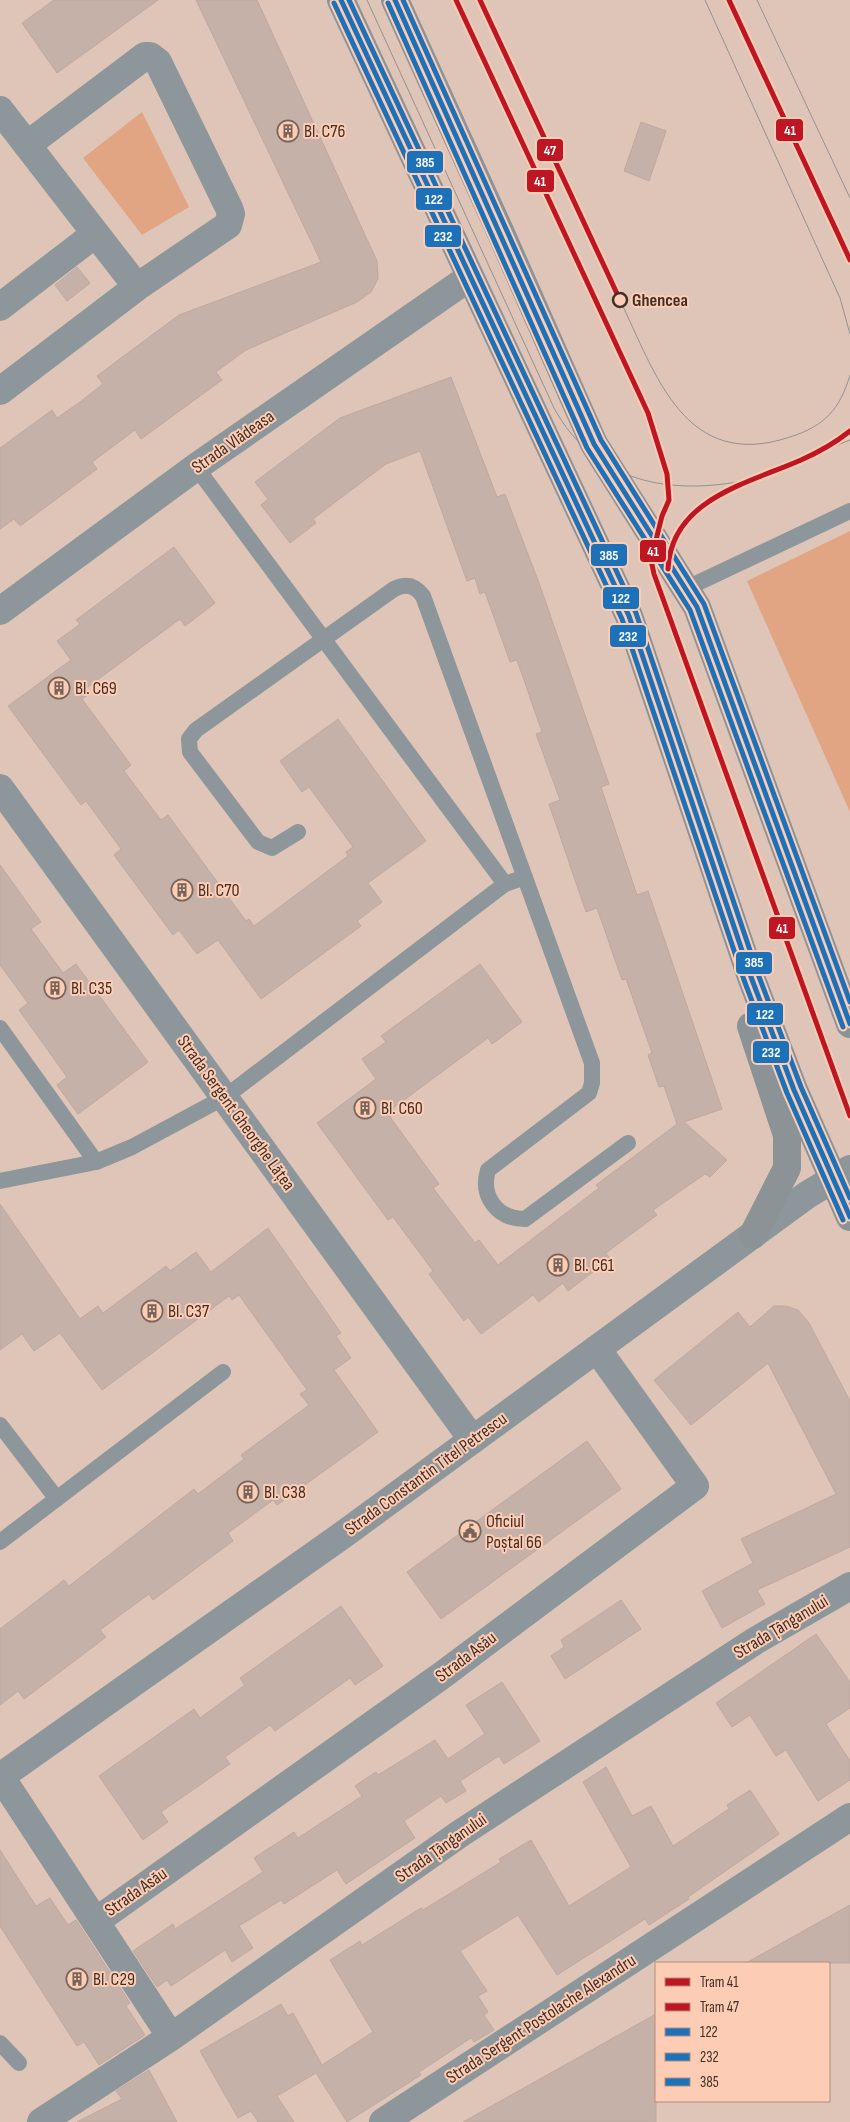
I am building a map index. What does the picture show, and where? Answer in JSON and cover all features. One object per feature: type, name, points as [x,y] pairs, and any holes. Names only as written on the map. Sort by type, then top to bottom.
[{"type":"main road","points":[[395,0],[594,444],[687,588],[697,607],[850,1024]]},
{"type":"main road","points":[[343,2],[629,616],[751,977],[794,1090],[841,1174],[850,1217]]},
{"type":"main road","points":[[723,892],[718,924],[787,1135],[787,1168],[753,1235]]},
{"type":"street","points":[[0,391],[137,287],[228,225],[231,214],[158,62],[150,56],[144,56],[27,145]]},
{"type":"street","points":[[0,110],[137,287]]},
{"type":"street","points":[[0,307],[95,234]]},
{"type":"street","name":"Strada Vlădeasa","points":[[0,611],[196,467],[470,277]]},
{"type":"street","name":"Strada Sergent Gheorghe Lățea","points":[[0,788],[472,1439]]},
{"type":"street","name":"Strada Constantin Titel Petrescu","points":[[0,1777],[344,1534],[753,1235],[841,1174]]},
{"type":"street","name":"Strada Asău","points":[[96,1921],[441,1676],[695,1486],[597,1349]]},
{"type":"street","name":"Strada Țânganului","points":[[41,2122],[171,2037],[461,1833],[755,1641],[850,1586]]},
{"type":"street","name":"Strada Asău","points":[[0,1777],[171,2037]]},
{"type":"street","name":"Strada Sergent Postolache Alexandru","points":[[383,2122],[850,1817]]},
{"type":"lane","points":[[196,467],[504,884]]},
{"type":"lane","points":[[687,588],[850,511]]},
{"type":"lane","points":[[298,832],[272,848],[258,842],[190,752],[189,739],[196,730],[394,589],[402,585],[418,590],[423,596],[594,1073],[589,1093],[582,1100],[488,1170],[484,1182],[488,1195],[503,1215],[525,1220],[628,1143]]},
{"type":"lane","points":[[0,1181],[96,1162],[132,1147],[225,1097],[504,884],[525,877]]},
{"type":"lane","points":[[0,1028],[96,1162]]},
{"type":"lane","points":[[0,1542],[223,1372]]},
{"type":"lane","points":[[0,1425],[56,1499]]},
{"type":"lane","points":[[0,2043],[19,2063]]},
{"type":"shaded area","points":[[142,112],[189,207],[142,235],[83,158]]},
{"type":"shaded area","points":[[850,531],[850,812],[747,581]]},
{"type":"building","points":[[54,0],[158,0],[57,73],[22,23]]},
{"type":"building","points":[[196,0],[257,0],[377,261],[378,279],[371,292],[357,302],[246,350],[216,372],[222,380],[141,439],[135,430],[92,462],[97,469],[20,526],[14,519],[0,529],[0,448],[52,410],[57,418],[80,402],[103,384],[97,376],[179,315],[321,262]]},
{"type":"building","points":[[641,122],[666,131],[649,181],[624,171]]},
{"type":"building","points":[[77,267],[90,283],[67,301],[55,285]]},
{"type":"building","points":[[451,377],[497,497],[505,494],[539,583],[609,784],[601,787],[637,895],[648,891],[722,1109],[684,1122],[727,1160],[710,1177],[705,1174],[653,1210],[657,1215],[606,1253],[610,1259],[568,1291],[563,1283],[539,1302],[533,1295],[481,1334],[468,1317],[464,1321],[429,1274],[433,1271],[393,1217],[388,1220],[317,1123],[376,1079],[362,1059],[386,1042],[381,1036],[480,964],[522,1022],[492,1044],[488,1038],[393,1108],[396,1113],[390,1117],[439,1184],[433,1188],[475,1243],[479,1240],[498,1265],[599,1188],[596,1185],[677,1124],[664,1086],[659,1087],[648,1055],[652,1053],[626,979],[622,980],[597,908],[586,912],[549,804],[560,800],[536,734],[542,732],[517,660],[510,662],[485,592],[480,594],[475,578],[467,581],[420,451],[386,464],[313,519],[316,523],[290,543],[261,505],[268,499],[255,482],[340,418]]},
{"type":"building","points":[[174,547],[215,603],[185,626],[180,619],[85,689],[89,694],[82,699],[131,765],[124,771],[161,820],[168,815],[246,921],[249,919],[254,926],[348,856],[346,852],[353,847],[309,787],[302,792],[280,761],[338,719],[426,841],[368,883],[382,902],[357,921],[361,926],[261,999],[218,940],[197,954],[179,930],[173,935],[114,855],[121,849],[103,824],[86,801],[81,805],[8,706],[71,660],[57,641],[80,624],[76,620]]},
{"type":"building","name":"Bl. C35","points":[[0,865],[41,922],[31,929],[63,973],[76,964],[148,1062],[78,1114],[57,1085],[67,1077],[19,1010],[28,1003],[0,965]]},
{"type":"building","points":[[0,1204],[80,1319],[98,1306],[103,1313],[166,1266],[170,1271],[196,1252],[211,1272],[268,1228],[341,1333],[336,1336],[351,1358],[334,1370],[378,1432],[277,1505],[273,1500],[228,1533],[233,1541],[153,1600],[149,1594],[100,1630],[106,1637],[24,1699],[18,1691],[0,1705],[0,1629],[64,1580],[69,1586],[194,1489],[198,1494],[244,1459],[241,1455],[309,1405],[300,1394],[307,1390],[239,1295],[232,1300],[229,1296],[102,1390],[60,1333],[34,1351],[22,1334],[0,1350]]},
{"type":"building","points":[[774,1306],[786,1306],[798,1310],[809,1323],[850,1401],[850,1547],[757,1590],[765,1604],[722,1628],[702,1591],[753,1563],[741,1539],[836,1494],[768,1363],[691,1425],[654,1380],[738,1312],[750,1327]]},
{"type":"building","points":[[587,1441],[621,1489],[441,1619],[407,1572]]},
{"type":"building","points":[[621,1600],[641,1629],[565,1679],[551,1656],[564,1647],[561,1640]]},
{"type":"building","points":[[341,1606],[383,1666],[355,1685],[350,1678],[275,1731],[270,1725],[225,1757],[230,1764],[161,1812],[168,1822],[143,1840],[99,1776],[194,1709],[200,1718],[245,1685],[240,1678]]},
{"type":"building","points":[[816,1634],[850,1682],[850,1708],[826,1724],[850,1761],[850,1780],[818,1801],[786,1750],[776,1756],[750,1715],[732,1727],[716,1703]]},
{"type":"building","points":[[502,1682],[540,1741],[504,1764],[499,1756],[460,1781],[466,1791],[446,1803],[441,1796],[404,1821],[415,1838],[346,1884],[337,1870],[284,1904],[281,1900],[239,1926],[253,1948],[232,1962],[225,1950],[171,1986],[167,1980],[157,1987],[133,1951],[173,1924],[175,1929],[263,1872],[254,1858],[294,1832],[298,1838],[362,1796],[355,1786],[376,1772],[378,1775],[435,1740],[448,1759],[485,1734],[466,1705]]},
{"type":"building","points":[[606,1767],[632,1816],[651,1806],[673,1846],[729,1809],[727,1805],[750,1790],[779,1834],[688,1897],[689,1899],[649,1925],[645,1919],[557,1975],[518,1915],[460,1951],[487,1991],[478,1996],[488,2012],[484,2015],[494,2030],[474,2042],[471,2038],[419,2072],[421,2075],[347,2122],[316,2073],[277,2096],[294,2122],[258,2122],[251,2111],[238,2118],[200,2051],[281,2004],[288,2016],[293,2013],[322,2065],[373,2032],[330,1960],[360,1941],[362,1945],[421,1908],[423,1910],[501,1862],[499,1859],[531,1840],[569,1906],[631,1867],[583,1782]]},
{"type":"building","name":"Bl. C29","points":[[0,1850],[36,1906],[50,1898],[68,1925],[76,1920],[130,2003],[126,2006],[145,2035],[99,2065],[84,2042],[77,2046],[0,1926]]},
{"type":"building","points":[[850,1905],[850,1963],[748,1962]]},
{"type":"building","points":[[655,2015],[656,2122],[463,2122]]},
{"type":"building","points":[[149,2070],[177,2122],[77,2122],[122,2099],[116,2091]]},
{"type":"tram line","points":[[367,0],[554,408],[571,433],[591,453],[613,468],[637,478],[663,484],[691,486],[719,485],[748,480]]},
{"type":"tram line","name":"41","points":[[456,0],[648,413],[667,474],[669,500],[662,516],[651,560],[654,574],[850,1116]]},
{"type":"tram line","name":"47","points":[[480,0],[620,300]]},
{"type":"tram line","points":[[705,0],[840,298],[850,334]]},
{"type":"tram line","name":"41","points":[[729,0],[850,260]]},
{"type":"tram line","points":[[757,0],[850,198]]},
{"type":"tram line","points":[[620,300],[662,386],[679,410],[700,429],[724,441],[754,444],[802,433],[822,422],[836,407],[850,375]]},
{"type":"tram line","name":"41","points":[[668,569],[672,545],[683,526],[698,510],[716,497],[737,486],[814,454],[850,431]]},
{"type":"tram line","points":[[819,452],[850,440]]},
{"type":"transit line","name":"122","points":[[341,0],[629,616],[751,977],[794,1090],[850,1217]]},
{"type":"transit line","name":"385","points":[[349,0],[636,613],[758,974],[801,1087],[850,1198]]},
{"type":"transit line","name":"122","points":[[395,0],[594,444],[697,607],[850,1024]]},
{"type":"transit line","name":"385","points":[[403,0],[601,440],[704,604],[850,1002]]},
{"type":"transit line","name":"232","points":[[334,3],[622,619],[744,980],[787,1093],[843,1220]]},
{"type":"transit line","name":"232","points":[[388,3],[587,448],[690,610],[843,1027]]},
{"type":"place","name":"Bl. C76","points":[[288,131]]},
{"type":"place","name":"Ghencea","points":[[620,300]]},
{"type":"place","name":"Bl. C69","points":[[59,688]]},
{"type":"place","name":"Bl. C70","points":[[182,890]]},
{"type":"place","name":"Bl. C35","points":[[55,988]]},
{"type":"place","name":"Bl. C60","points":[[365,1108]]},
{"type":"place","name":"Bl. C61","points":[[558,1265]]},
{"type":"place","name":"Bl. C37","points":[[152,1311]]},
{"type":"place","name":"Bl. C38","points":[[248,1492]]},
{"type":"place","name":"Oficiul Poștal 66","points":[[470,1531]]},
{"type":"place","name":"Bl. C29","points":[[77,1979]]}]
